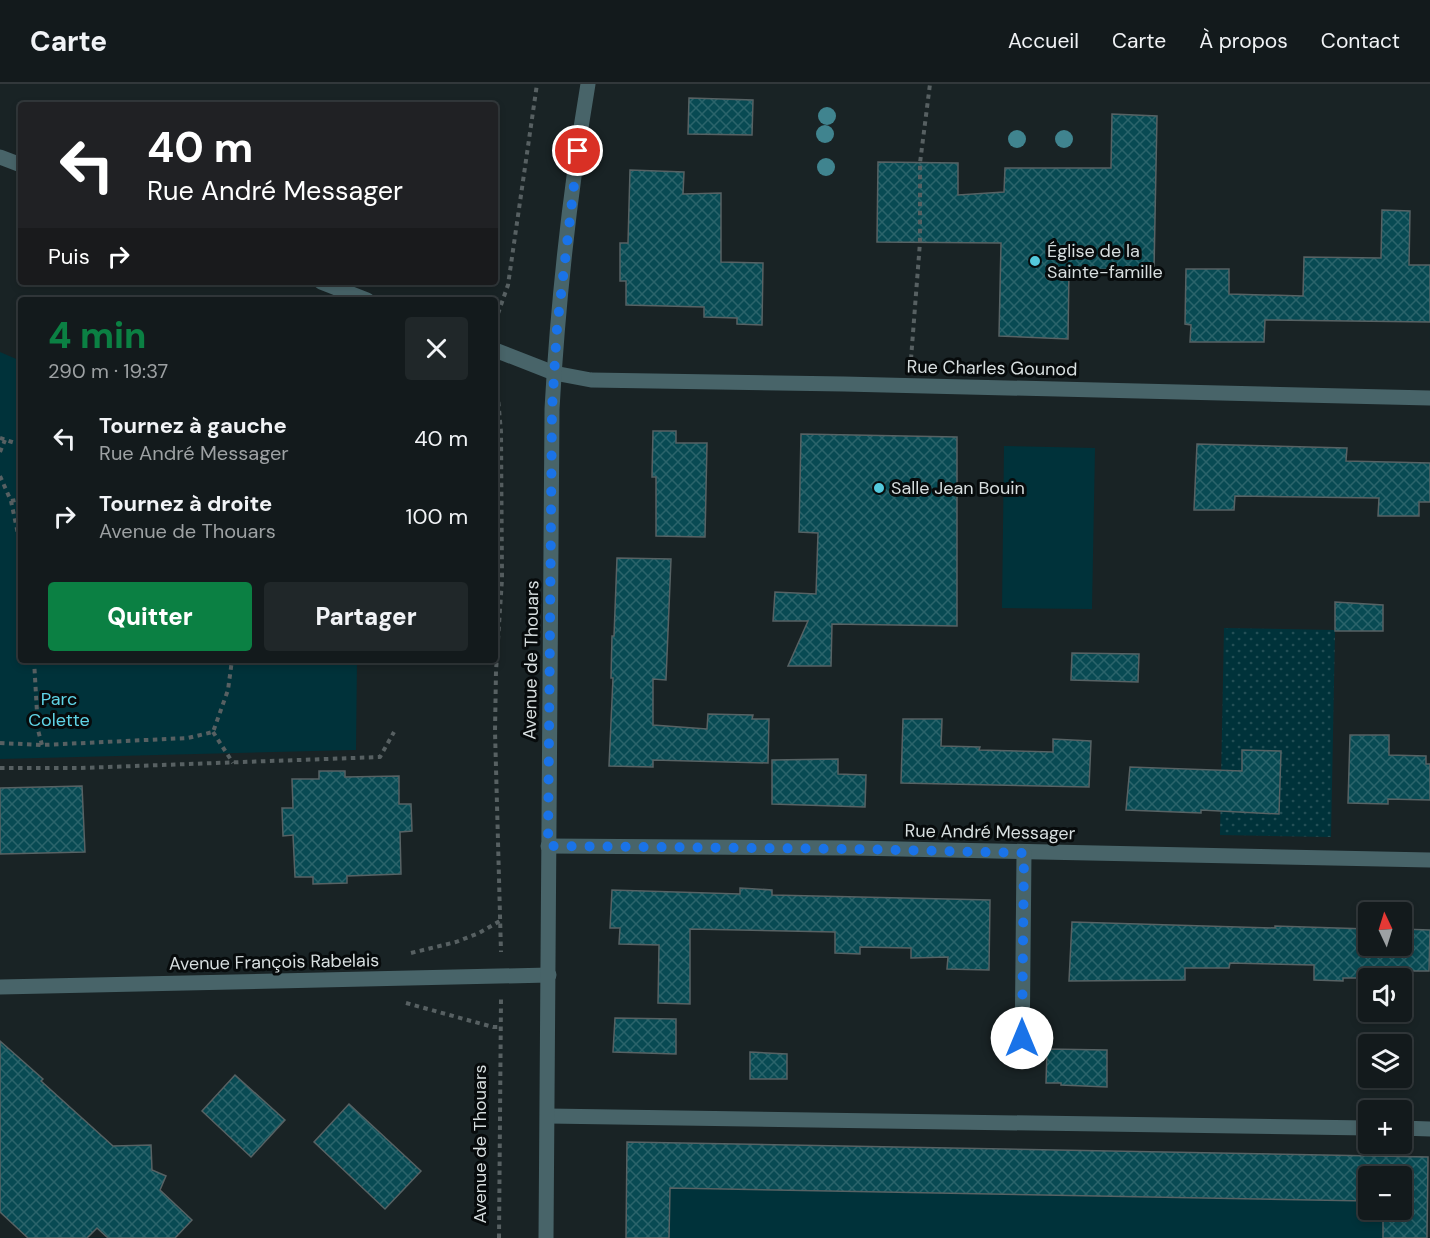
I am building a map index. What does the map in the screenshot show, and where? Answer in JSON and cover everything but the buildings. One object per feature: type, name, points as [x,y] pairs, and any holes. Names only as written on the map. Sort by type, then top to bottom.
[{"type":"street","name":"Avenue de Thouars","points":[[546,1238],[552,409],[580,129],[588,84]]},
{"type":"street","points":[[0,157],[18,164]]},
{"type":"street","points":[[329,285],[359,297]]},
{"type":"street","name":"Rue Charles Gounod","points":[[498,351],[554,373],[591,380],[1430,398]]},
{"type":"street","name":"Rue André Messager","points":[[548,846],[865,849],[1430,860]]},
{"type":"street","points":[[1022,1061],[1024,853]]},
{"type":"street","name":"Avenue François Rabelais","points":[[0,987],[549,975]]},
{"type":"street","points":[[548,1116],[1358,1128]]},
{"type":"street","points":[[1412,1128],[1430,1129]]},
{"type":"path","points":[[498,313],[508,285],[537,84]]},
{"type":"path","points":[[910,358],[920,242],[920,163],[930,84]]},
{"type":"path","name":"Avenue de Thouars","points":[[498,412],[501,456],[502,579],[498,640]]},
{"type":"path","points":[[0,438],[18,444]]},
{"type":"path","points":[[0,452],[5,440]]},
{"type":"path","points":[[0,476],[11,501],[18,534]]},
{"type":"path","points":[[11,501],[18,500]]},
{"type":"path","points":[[34,663],[38,730],[42,745]]},
{"type":"path","points":[[213,732],[228,690],[232,663]]},
{"type":"path","name":"Avenue de Thouars","points":[[497,663],[495,731],[501,976],[499,1238]]},
{"type":"path","points":[[0,744],[42,745],[188,738],[213,732]]},
{"type":"path","points":[[213,732],[233,763]]},
{"type":"path","points":[[0,768],[380,757],[394,732]]},
{"type":"path","points":[[396,1000],[493,1028],[500,1028]]},
{"type":"green space","name":"Parc Colette","points":[[0,352],[18,360],[18,663],[357,663],[356,750],[0,759]]},
{"type":"green space","points":[[1004,446],[1095,448],[1092,609],[1002,608]]},
{"type":"green space","points":[[1224,628],[1335,630],[1331,837],[1220,835]]},
{"type":"green space","points":[[670,1188],[1358,1201],[1358,1220],[1383,1220],[1383,1238],[669,1238]]},
{"type":"place","name":"Église de la Sainte-famille","points":[[1035,261]]},
{"type":"place","name":"Salle Jean Bouin","points":[[879,488]]},
{"type":"route","points":[[578,151],[557,328],[552,409],[548,846],[1024,853],[1022,1038]]}]
